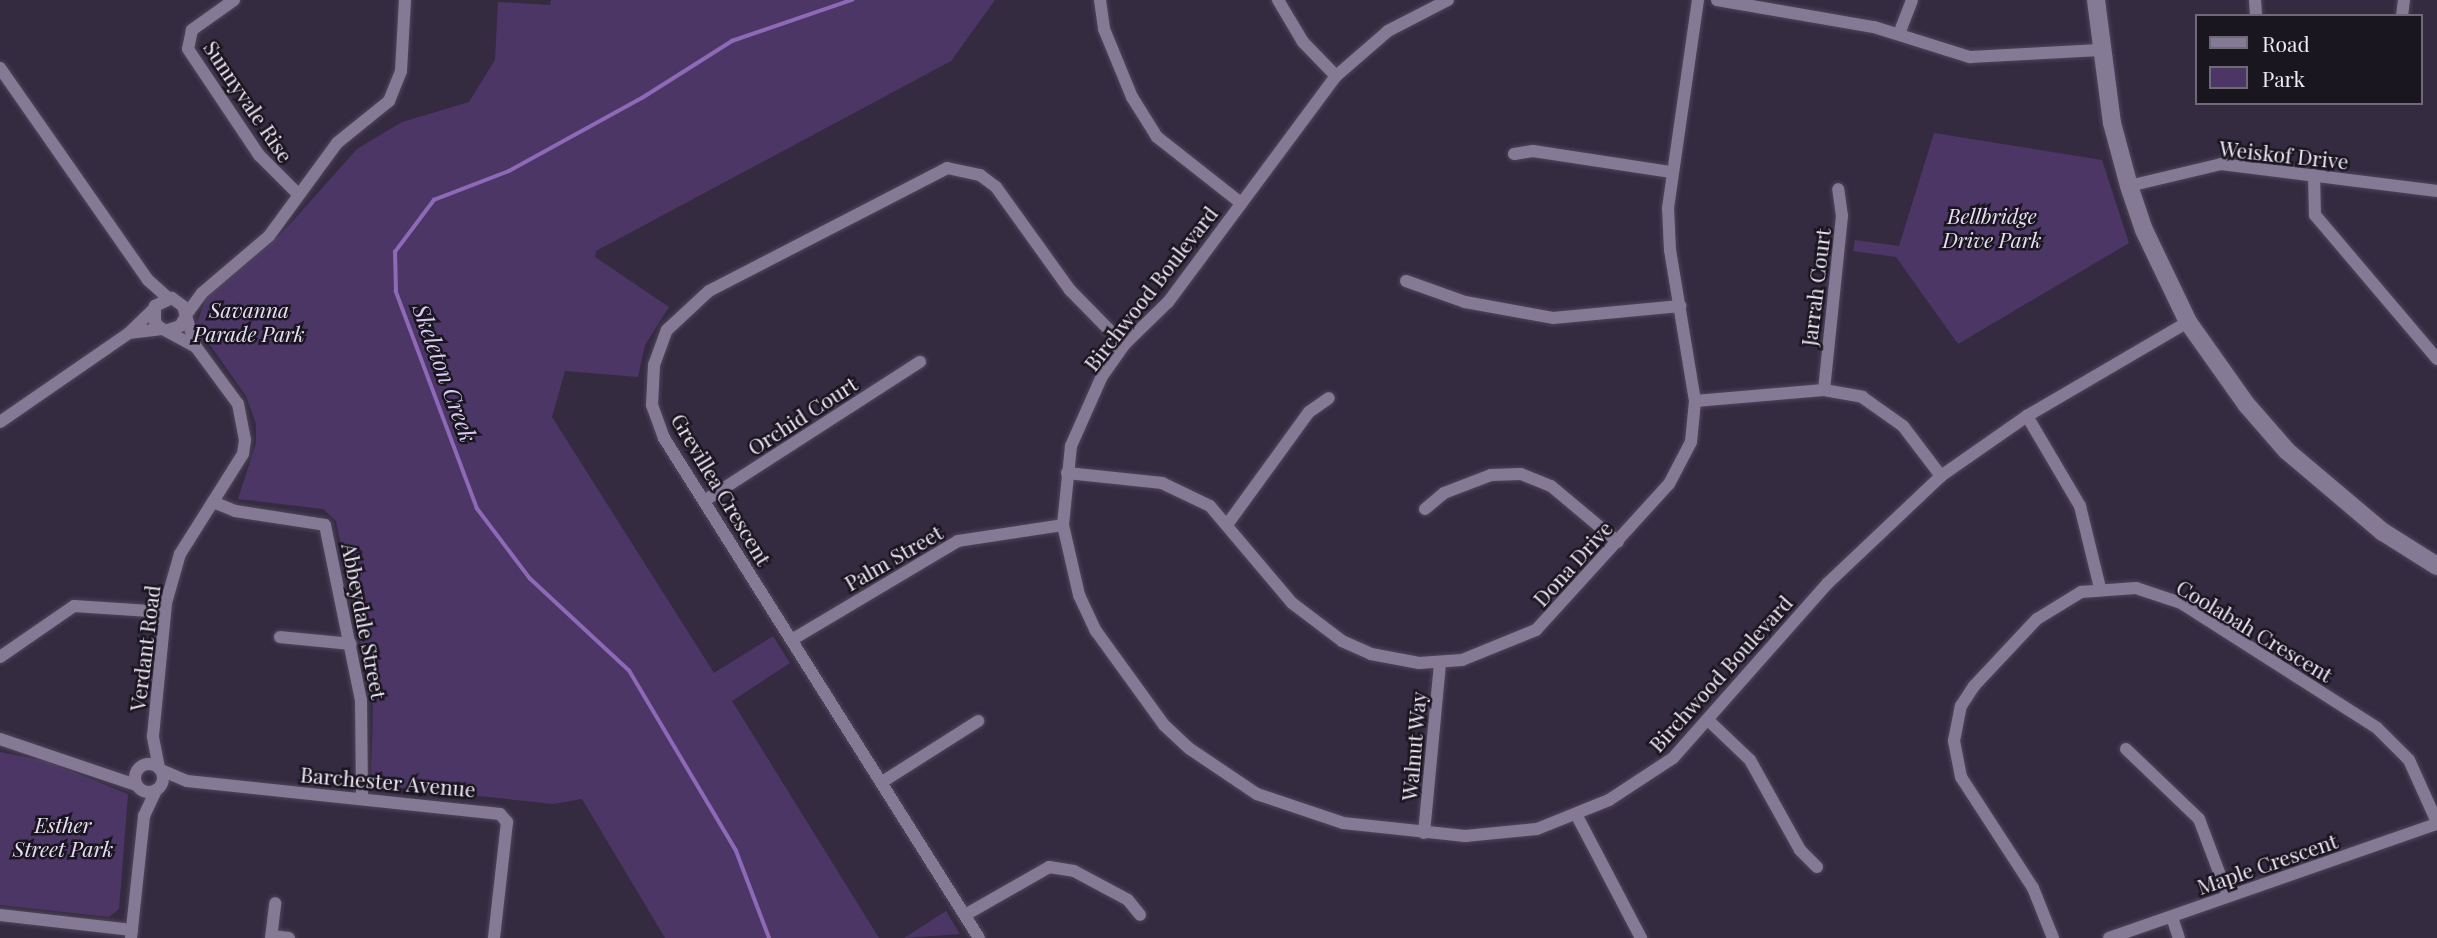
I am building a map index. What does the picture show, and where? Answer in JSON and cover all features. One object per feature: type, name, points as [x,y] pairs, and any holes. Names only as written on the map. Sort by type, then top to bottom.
[{"type":"street","name":"Sunnyvale Rise","points":[[234,0],[192,30],[188,49],[259,155],[297,193]]},
{"type":"street","points":[[129,333],[180,326],[202,293],[269,236],[297,193],[337,143],[383,108],[397,88],[405,0]]},
{"type":"street","points":[[1100,0],[1104,29],[1132,97],[1157,137],[1241,203]]},
{"type":"street","points":[[1278,0],[1303,42],[1336,76]]},
{"type":"street","name":"Birchwood Boulevard","points":[[1448,0],[1388,31],[1336,76],[1168,302],[1124,345],[1079,422],[1067,473],[1063,525],[1079,595],[1096,631],[1126,677],[1190,749],[1257,794],[1302,812],[1424,833],[1497,834],[1577,816],[1673,758],[1828,583],[1941,475],[2028,416],[2188,322]]},
{"type":"street","name":"Dona Drive","points":[[1067,473],[1162,483],[1210,506],[1229,522],[1292,603],[1317,625],[1371,654],[1440,663],[1482,655],[1536,630],[1618,542],[1683,464],[1695,401],[1670,250],[1671,172],[1698,0]]},
{"type":"street","points":[[1717,0],[1899,34],[1943,51],[1996,59],[2100,50]]},
{"type":"street","points":[[1899,34],[1912,0]]},
{"type":"street","points":[[2096,0],[2100,50],[2129,186],[2188,322],[2246,404],[2287,451],[2383,532],[2437,566]]},
{"type":"street","points":[[2255,0],[2256,14]]},
{"type":"street","points":[[0,68],[148,280],[172,298],[186,315]]},
{"type":"street","points":[[1514,154],[1533,151],[1671,172]]},
{"type":"street","name":"Weiskof Drive","points":[[2129,186],[2221,164],[2437,191]]},
{"type":"street","name":"Grevillea Crescent","points":[[979,938],[656,422],[654,365],[667,330],[709,291],[931,173],[963,169],[996,187],[1070,290],[1124,345]]},
{"type":"street","points":[[2314,175],[2312,200],[2320,222],[2437,359]]},
{"type":"street","name":"Jarrah Court","points":[[1824,390],[1842,216],[1838,189]]},
{"type":"street","points":[[148,280],[155,322],[165,330]]},
{"type":"street","points":[[1406,281],[1465,302],[1553,318],[1680,306]]},
{"type":"street","points":[[0,422],[129,333],[154,307],[172,298],[202,293]]},
{"type":"street","name":"Verdant Road","points":[[157,789],[160,769],[153,736],[165,612],[180,554],[243,454],[245,425],[238,404],[196,347],[186,315]]},
{"type":"street","name":"Verdant Road","points":[[165,330],[196,347]]},
{"type":"street","name":"Orchid Court","points":[[704,500],[920,362]]},
{"type":"street","points":[[1695,401],[1824,390],[1862,397],[1891,414],[1941,475]]},
{"type":"street","points":[[1229,522],[1309,412],[1329,398]]},
{"type":"street","points":[[2028,416],[2080,506],[2099,588]]},
{"type":"street","points":[[1425,509],[1444,493],[1491,475],[1521,474],[1551,486],[1618,542]]},
{"type":"street","name":"Abbeydale Street","points":[[213,502],[234,511],[325,525],[351,644],[364,722],[362,797]]},
{"type":"street","name":"Palm Street","points":[[793,639],[958,541],[989,532],[1063,525]]},
{"type":"street","name":"Coolabah Crescent","points":[[2053,938],[2033,888],[1961,777],[1954,741],[1961,706],[1974,685],[2037,619],[2065,600],[2099,588],[2136,588],[2181,603],[2377,728],[2409,760],[2437,823]]},
{"type":"street","points":[[0,657],[74,606],[165,612]]},
{"type":"street","points":[[280,637],[351,644]]},
{"type":"street","name":"Walnut Way","points":[[1424,833],[1440,663]]},
{"type":"street","points":[[1709,720],[1750,760],[1800,849],[1817,867]]},
{"type":"street","points":[[882,782],[978,721]]},
{"type":"street","name":"Verdant Road","points":[[137,786],[139,767],[153,736]]},
{"type":"street","points":[[0,739],[110,772],[137,786],[157,789],[144,816]]},
{"type":"street","points":[[2126,749],[2199,819],[2228,896]]},
{"type":"street","name":"Barchester Avenue","points":[[110,772],[139,767],[160,769],[187,781],[362,797],[500,814],[507,822],[495,938]]},
{"type":"street","name":"Barchester Avenue","points":[[157,789],[187,781]]},
{"type":"street","points":[[0,915],[132,934],[144,816],[137,786]]},
{"type":"street","points":[[1577,816],[1641,938]]},
{"type":"street","name":"Maple Crescent","points":[[2109,938],[2437,823]]},
{"type":"street","points":[[965,915],[1049,867],[1074,871],[1128,900],[1140,915]]},
{"type":"street","points":[[275,903],[271,937],[289,938]]},
{"type":"street","points":[[2172,917],[2179,938]]},
{"type":"green space","name":"Savanna Parade Park","points":[[551,0],[995,0],[951,61],[596,251],[595,257],[669,307],[645,345],[638,377],[565,371],[552,417],[714,673],[773,636],[790,663],[732,701],[879,938],[665,938],[582,799],[553,804],[377,785],[371,779],[373,707],[336,521],[323,509],[238,499],[256,443],[256,424],[246,396],[196,325],[207,296],[282,233],[357,149],[402,122],[469,102],[495,60],[498,2],[550,5]]},
{"type":"green space","name":"Bellbridge Drive Park","points":[[1934,133],[2102,160],[2129,243],[1958,344],[1896,257],[1853,251],[1855,240],[1899,246]]},
{"type":"green space","name":"Esther Street Park","points":[[0,752],[46,761],[128,794],[119,909],[109,917],[0,905]]},
{"type":"green space","points":[[946,911],[960,934],[904,938]]},
{"type":"waterway","name":"Skeleton Creek","points":[[769,938],[736,851],[629,671],[530,579],[477,509],[396,292],[395,252],[434,200],[509,171],[642,98],[732,41],[852,0]]}]
